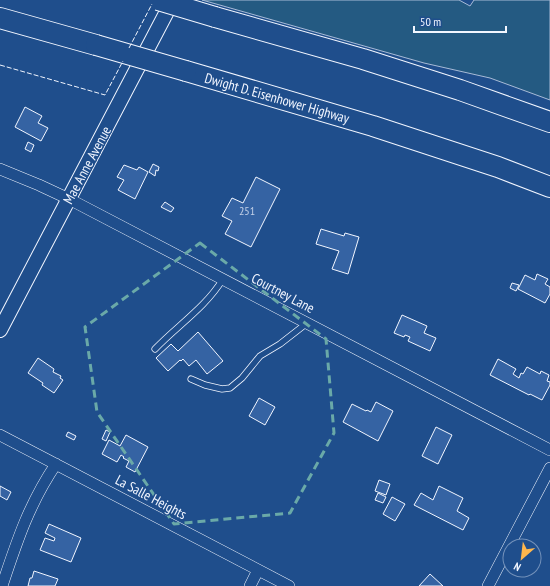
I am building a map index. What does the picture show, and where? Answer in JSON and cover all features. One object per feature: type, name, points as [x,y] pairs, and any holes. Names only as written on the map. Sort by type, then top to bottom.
[{"type":"highway","points":[[158,0],[363,59],[460,90],[550,122]]},
{"type":"highway","name":"Dwight D. Eisenhower Highway","points":[[0,18],[380,128],[491,165],[550,187]]},
{"type":"street","name":"Mae Anne Avenue","points":[[0,330],[173,0]]},
{"type":"street","name":"Courtney Lane","points":[[0,170],[39,185],[69,199],[550,450]]},
{"type":"street","name":"La Salle Heights","points":[[0,435],[289,586]]},
{"type":"street","points":[[2,586],[28,513],[56,464]]},
{"type":"street","points":[[488,586],[550,468]]},
{"type":"street","points":[[250,586],[258,570]]},
{"type":"lane","points":[[154,349],[170,333],[206,303],[224,279]]},
{"type":"lane","points":[[191,379],[205,385],[222,389],[230,388],[242,378],[260,356],[280,344],[308,323]]},
{"type":"highlighted area","points":[[200,243],[326,339],[334,433],[290,513],[174,524],[97,412],[85,327]]},
{"type":"shaded area","points":[[202,0],[459,0],[470,6],[474,0],[550,0],[550,100],[490,78],[424,63]]},
{"type":"building","points":[[25,107],[42,116],[38,123],[48,128],[41,141],[15,127]]},
{"type":"building","points":[[28,142],[34,145],[31,152],[25,149]]},
{"type":"building","points":[[153,164],[159,167],[158,171],[156,170],[155,176],[149,172]]},
{"type":"building","points":[[124,165],[137,170],[139,167],[148,172],[135,199],[118,190],[124,180],[117,177]]},
{"type":"building","points":[[256,177],[280,189],[251,247],[225,234],[232,221],[222,216],[232,198],[243,203]]},
{"type":"building","points":[[165,202],[174,208],[171,212],[161,207]]},
{"type":"building","points":[[321,229],[344,236],[345,233],[359,237],[348,274],[332,269],[339,251],[316,244]]},
{"type":"building","points":[[537,274],[548,279],[545,284],[550,287],[550,294],[545,303],[518,289],[525,275],[535,280]]},
{"type":"building","points":[[512,283],[519,285],[516,291],[510,288]]},
{"type":"building","points":[[402,315],[427,326],[424,333],[436,338],[430,351],[408,341],[410,337],[405,335],[404,337],[394,333]]},
{"type":"building","points":[[198,332],[223,361],[207,374],[196,360],[189,366],[183,359],[181,361],[180,360],[168,371],[156,358],[171,344],[178,351]]},
{"type":"building","points":[[38,358],[54,369],[53,372],[61,376],[60,378],[63,380],[54,393],[42,385],[43,383],[28,373]]},
{"type":"building","points":[[498,359],[516,369],[513,374],[519,378],[521,373],[523,374],[527,367],[540,374],[541,371],[549,375],[547,381],[550,382],[550,385],[542,400],[490,375]]},
{"type":"building","points":[[259,398],[275,407],[265,425],[249,416]]},
{"type":"building","points":[[376,402],[393,411],[378,441],[343,422],[352,404],[371,412]]},
{"type":"building","points":[[436,427],[452,435],[438,464],[422,456]]},
{"type":"building","points":[[106,430],[110,432],[106,441],[102,439]]},
{"type":"building","points":[[68,432],[76,436],[74,440],[66,436]]},
{"type":"building","points":[[126,435],[148,447],[135,472],[126,467],[129,461],[121,455],[117,462],[102,454],[109,440],[120,446]]},
{"type":"building","points":[[379,480],[390,484],[386,495],[375,491]]},
{"type":"building","points":[[0,486],[11,492],[7,500],[0,496]]},
{"type":"building","points":[[439,486],[463,498],[457,511],[469,518],[463,530],[414,505],[421,493],[433,500]]},
{"type":"building","points":[[378,493],[386,497],[383,503],[375,500]]},
{"type":"building","points":[[392,497],[405,504],[395,521],[383,514]]},
{"type":"building","points":[[49,524],[81,538],[71,562],[40,550],[45,538],[54,541],[55,538],[45,533]]},
{"type":"building","points":[[34,571],[58,579],[55,586],[28,586]]},
{"type":"building","points":[[430,574],[443,586],[419,586]]},
{"type":"fence","points":[[129,48],[152,4]]},
{"type":"fence","points":[[0,65],[105,95],[123,61]]}]
